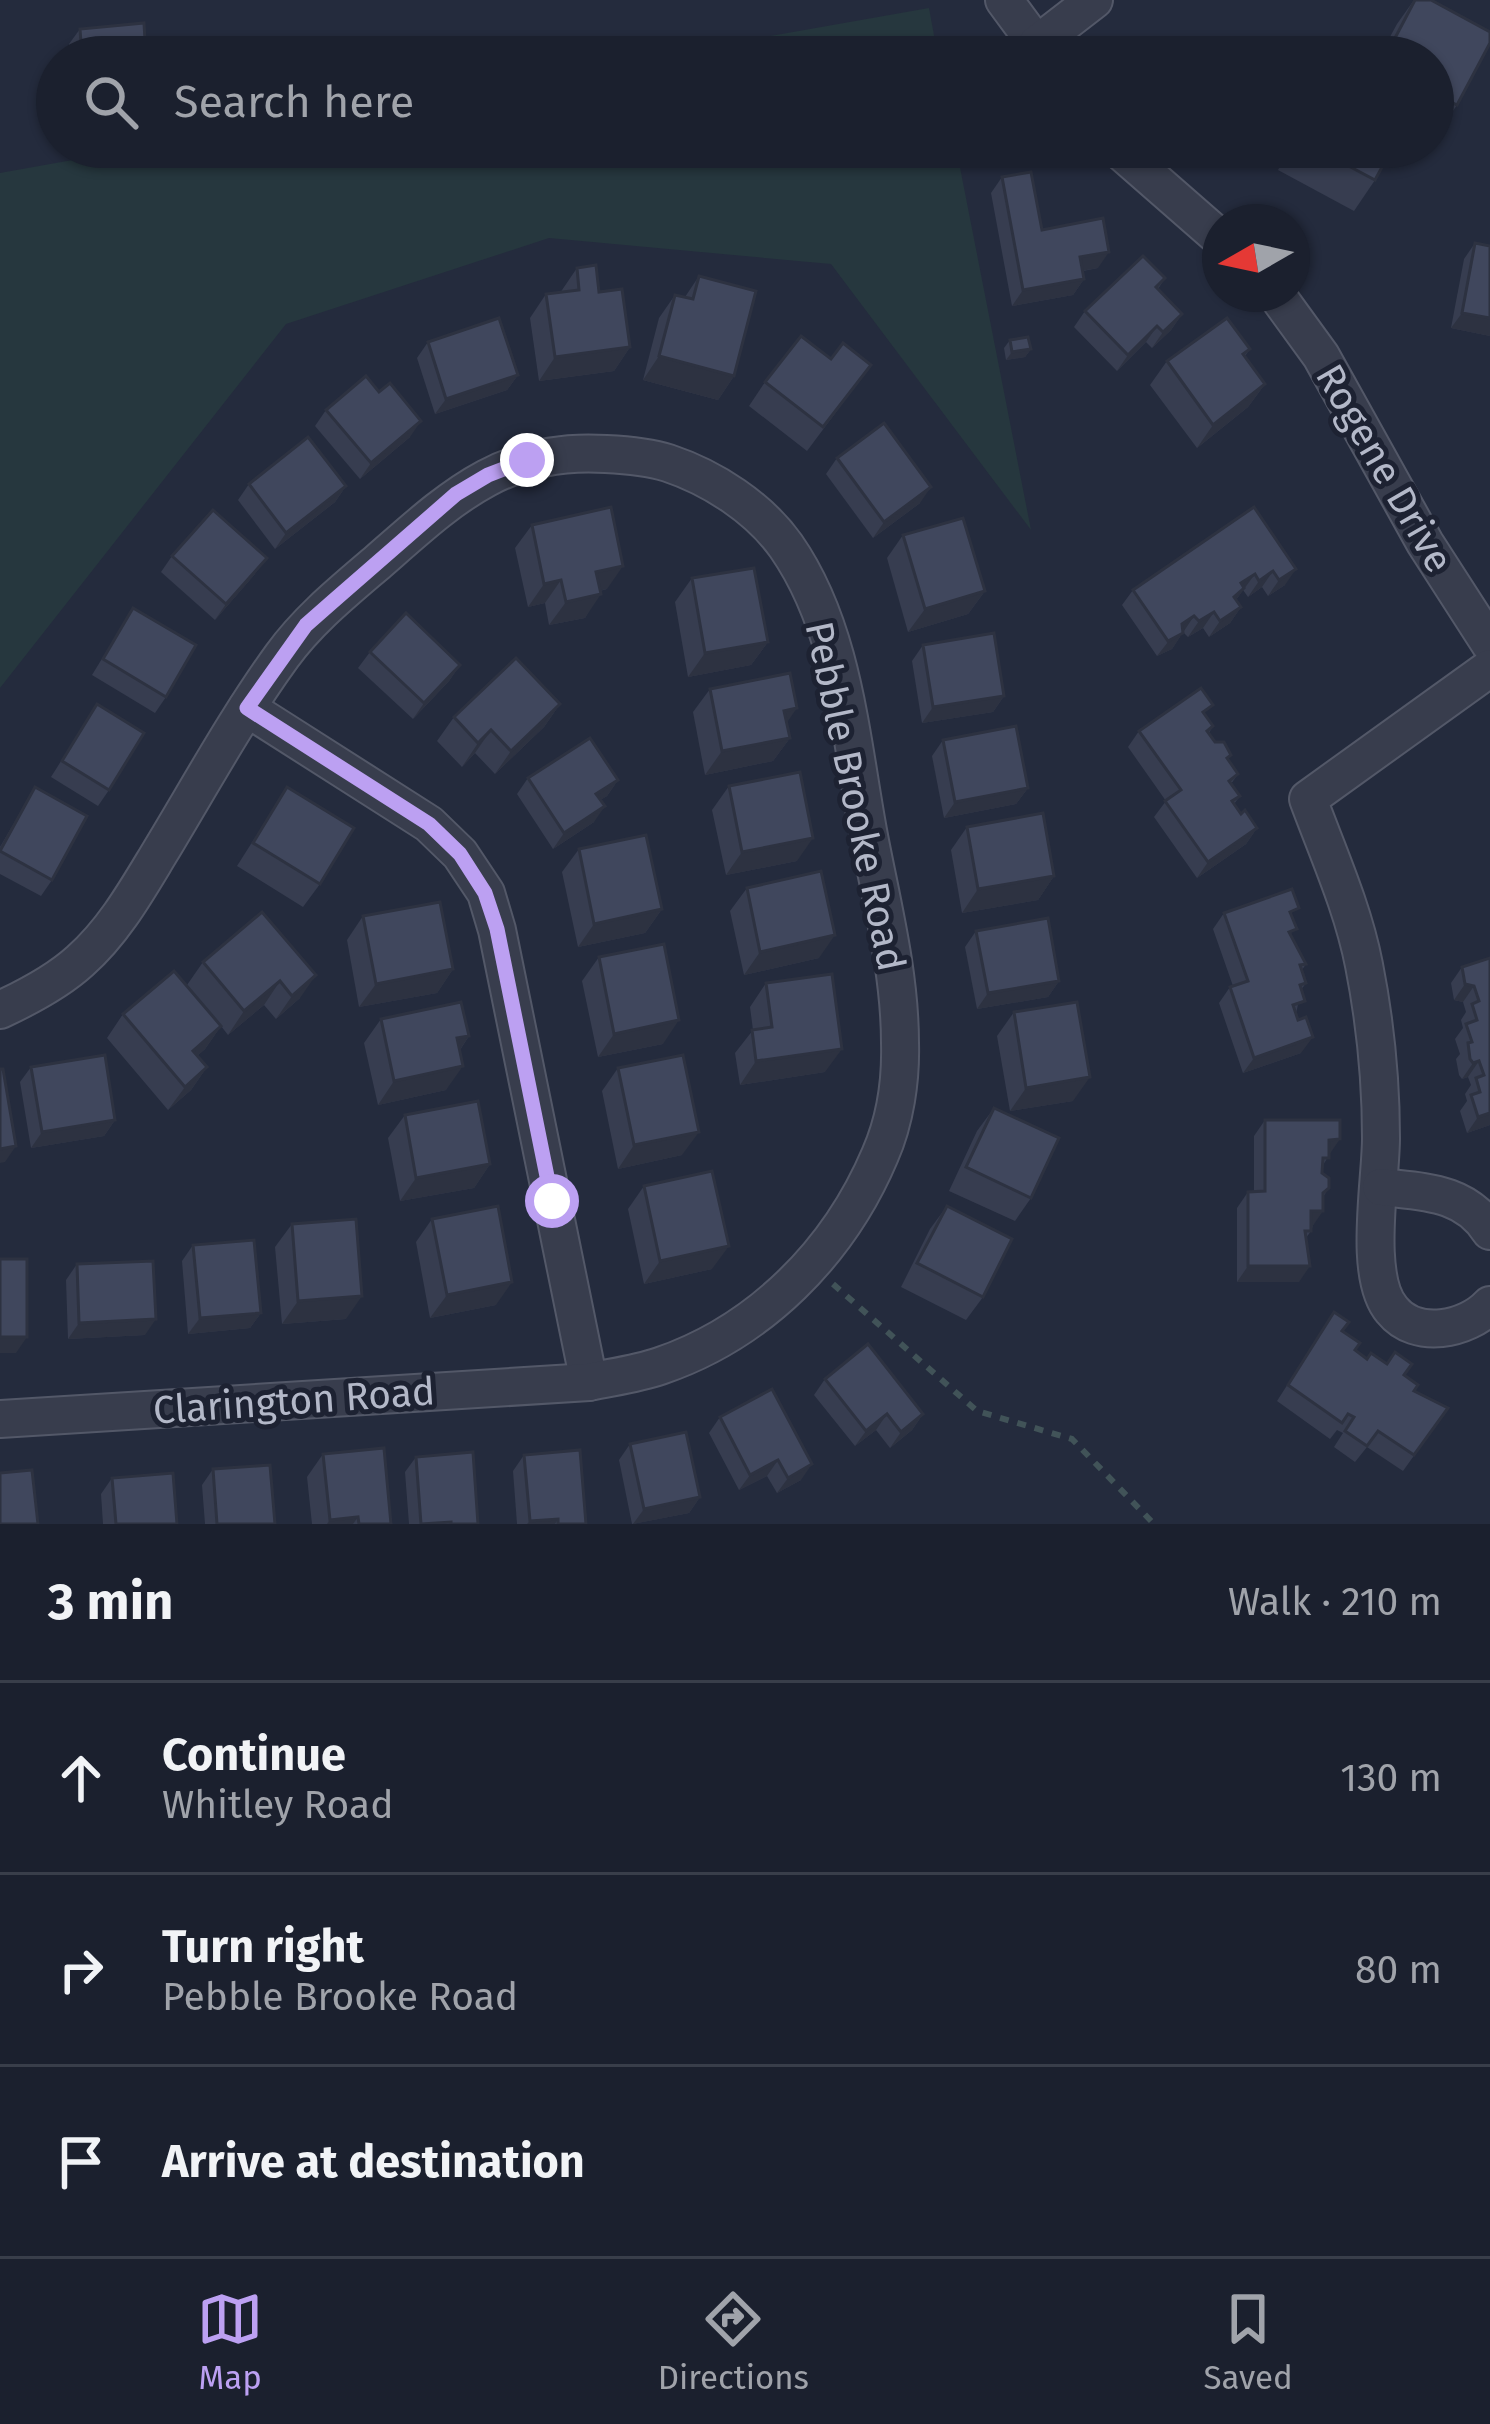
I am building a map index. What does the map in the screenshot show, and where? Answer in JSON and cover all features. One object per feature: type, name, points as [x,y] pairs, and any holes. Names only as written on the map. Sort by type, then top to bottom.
[{"type":"street","points":[[1004,0],[1030,36]]},
{"type":"street","points":[[1057,36],[1094,0]]},
{"type":"street","points":[[1140,168],[1202,222]]},
{"type":"street","name":"Rogene Drive","points":[[1289,312],[1321,356],[1425,543],[1490,644]]},
{"type":"street","name":"Pebble Brooke Road","points":[[0,1010],[40,990],[81,960],[124,910],[247,708],[306,625],[456,494],[527,460],[570,452],[664,461],[746,505],[783,542],[807,580],[837,667],[896,975],[897,1096],[881,1154],[854,1204],[812,1266],[782,1297],[696,1352],[655,1368],[589,1382]]},
{"type":"street","points":[[1490,668],[1308,799],[1364,962],[1381,1100],[1376,1250],[1380,1282],[1391,1310],[1413,1325],[1441,1330],[1463,1323],[1490,1305]]},
{"type":"street","points":[[247,708],[429,824],[460,854],[485,893],[497,929],[589,1382]]},
{"type":"street","points":[[1381,1187],[1442,1194],[1482,1217],[1490,1231]]},
{"type":"street","name":"Clarington Road","points":[[0,1419],[589,1382]]},
{"type":"path","points":[[812,1266],[977,1412],[1072,1439],[1154,1524]]},
{"type":"shaded area","points":[[929,8],[934,36],[771,36]]},
{"type":"shaded area","points":[[36,167],[960,168],[1031,530],[831,264],[549,238],[286,324],[0,688],[0,173]]},
{"type":"building","points":[[1415,0],[1431,0],[1490,32],[1490,43],[1457,105],[1454,36],[1396,36]]},
{"type":"building","points":[[144,23],[145,36],[80,36],[80,29]]},
{"type":"building","points":[[1352,168],[1382,168],[1375,180]]},
{"type":"building","points":[[1031,172],[1042,230],[1103,218],[1109,252],[1080,257],[1084,279],[1023,290],[1002,177]]},
{"type":"building","points":[[1475,243],[1490,246],[1490,318],[1462,313]]},
{"type":"building","points":[[1143,256],[1165,278],[1156,287],[1182,314],[1163,332],[1157,326],[1128,355],[1085,311]]},
{"type":"building","points":[[596,265],[599,292],[622,289],[630,347],[555,357],[546,294],[579,290],[577,268]]},
{"type":"building","points":[[699,276],[756,291],[734,376],[659,356],[675,295],[693,299]]},
{"type":"building","points":[[499,318],[518,375],[446,399],[428,342]]},
{"type":"building","points":[[1227,318],[1250,349],[1243,354],[1265,384],[1213,425],[1167,361]]},
{"type":"building","points":[[801,336],[831,359],[843,343],[871,365],[823,427],[765,382]]},
{"type":"building","points":[[1028,337],[1031,349],[1012,352],[1010,340]]},
{"type":"building","points":[[366,376],[379,392],[390,383],[421,421],[371,463],[326,410]]},
{"type":"building","points":[[884,423],[931,487],[884,522],[837,458]]},
{"type":"building","points":[[308,437],[346,486],[286,533],[249,484]]},
{"type":"building","points":[[611,507],[623,566],[596,572],[601,594],[566,602],[561,580],[544,584],[532,525]]},
{"type":"building","points":[[1254,507],[1296,569],[1279,580],[1273,571],[1259,581],[1255,574],[1241,583],[1244,588],[1234,597],[1241,607],[1220,621],[1214,612],[1199,621],[1194,616],[1182,624],[1183,633],[1168,641],[1133,590]]},
{"type":"building","points":[[213,510],[267,558],[226,604],[172,556]]},
{"type":"building","points":[[963,518],[985,591],[925,609],[903,535]]},
{"type":"building","points":[[754,568],[768,642],[705,653],[692,578]]},
{"type":"building","points":[[133,608],[196,645],[166,697],[103,659]]},
{"type":"building","points":[[406,613],[460,665],[424,703],[370,652]]},
{"type":"building","points":[[994,633],[1004,696],[933,707],[923,645]]},
{"type":"building","points":[[516,658],[560,704],[511,751],[491,730],[478,743],[454,717]]},
{"type":"building","points":[[790,673],[797,708],[784,711],[790,738],[722,751],[710,689]]},
{"type":"building","points":[[1201,688],[1213,705],[1203,712],[1213,726],[1207,731],[1215,742],[1224,742],[1231,755],[1227,758],[1238,774],[1229,781],[1240,796],[1232,801],[1257,828],[1208,862],[1165,801],[1181,790],[1139,731]]},
{"type":"building","points":[[97,704],[144,733],[109,790],[62,761]]},
{"type":"building","points":[[1016,726],[1028,788],[955,802],[943,740]]},
{"type":"building","points":[[590,738],[618,780],[596,794],[605,806],[564,833],[528,778]]},
{"type":"building","points":[[800,772],[813,838],[742,852],[729,786]]},
{"type":"building","points":[[35,787],[87,816],[52,880],[0,851]]},
{"type":"building","points":[[287,787],[354,828],[320,884],[253,843]]},
{"type":"building","points":[[1043,813],[1054,876],[978,889],[967,827]]},
{"type":"building","points":[[646,835],[662,909],[594,924],[579,849]]},
{"type":"building","points":[[821,871],[835,935],[760,952],[747,888]]},
{"type":"building","points":[[1292,889],[1299,908],[1290,912],[1297,929],[1289,932],[1306,964],[1300,965],[1305,1001],[1293,1005],[1298,1020],[1306,1017],[1313,1037],[1254,1058],[1230,987],[1248,981],[1224,913]]},
{"type":"building","points":[[440,902],[453,969],[376,984],[363,916]]},
{"type":"building","points":[[262,912],[316,975],[292,996],[280,981],[244,1011],[203,962]]},
{"type":"building","points":[[1048,918],[1059,981],[988,993],[976,931]]},
{"type":"building","points":[[664,944],[679,1020],[614,1034],[599,957]]},
{"type":"building","points":[[1490,958],[1490,1113],[1478,1117],[1471,1095],[1480,1092],[1476,1078],[1484,1075],[1479,1061],[1470,1059],[1468,1043],[1472,1042],[1466,1024],[1477,1020],[1472,1004],[1479,1001],[1474,986],[1465,984],[1462,967]]},
{"type":"building","points":[[174,971],[221,1026],[193,1051],[207,1067],[185,1087],[123,1014]]},
{"type":"building","points":[[832,974],[842,1049],[756,1061],[752,1030],[772,1027],[766,983]]},
{"type":"building","points":[[461,1002],[469,1036],[457,1038],[463,1066],[394,1081],[381,1019]]},
{"type":"building","points":[[1077,1002],[1090,1077],[1026,1088],[1014,1012]]},
{"type":"building","points":[[105,1055],[115,1120],[42,1132],[31,1067]]},
{"type":"building","points":[[683,1055],[699,1132],[634,1145],[618,1068]]},
{"type":"building","points":[[0,1069],[16,1146],[0,1149]]},
{"type":"building","points":[[478,1101],[490,1164],[416,1178],[405,1115]]},
{"type":"building","points":[[994,1108],[1059,1138],[1031,1198],[966,1167]]},
{"type":"building","points":[[1265,1120],[1340,1120],[1340,1139],[1329,1140],[1329,1158],[1323,1158],[1322,1173],[1329,1178],[1329,1188],[1323,1193],[1323,1211],[1311,1211],[1311,1231],[1305,1231],[1310,1266],[1248,1266],[1248,1192],[1265,1191]]},
{"type":"building","points":[[712,1171],[729,1246],[660,1261],[644,1186]]},
{"type":"building","points":[[498,1206],[512,1282],[447,1295],[432,1219]]},
{"type":"building","points":[[947,1206],[1012,1239],[983,1297],[917,1263]]},
{"type":"building","points":[[356,1219],[362,1296],[298,1301],[292,1224]]},
{"type":"building","points":[[254,1240],[261,1313],[200,1318],[193,1245]]},
{"type":"building","points":[[0,1259],[27,1259],[27,1337],[0,1337]]},
{"type":"building","points":[[153,1261],[156,1319],[79,1323],[77,1264]]},
{"type":"building","points":[[1334,1312],[1349,1322],[1342,1331],[1360,1343],[1355,1350],[1367,1359],[1371,1353],[1387,1364],[1395,1352],[1412,1364],[1404,1375],[1418,1385],[1414,1391],[1448,1408],[1414,1455],[1378,1431],[1367,1446],[1345,1431],[1354,1417],[1348,1414],[1342,1423],[1288,1385]]},
{"type":"building","points":[[868,1344],[923,1414],[901,1432],[887,1414],[866,1431],[825,1379]]},
{"type":"building","points":[[772,1389],[812,1464],[788,1478],[778,1460],[750,1475],[720,1417]]},
{"type":"building","points":[[686,1432],[700,1497],[644,1509],[630,1444]]},
{"type":"building","points":[[384,1448],[391,1524],[359,1524],[358,1517],[330,1520],[323,1454]]},
{"type":"building","points":[[580,1450],[586,1524],[530,1521],[524,1455]]},
{"type":"building","points":[[473,1452],[478,1524],[421,1524],[416,1457]]},
{"type":"building","points":[[270,1465],[275,1524],[217,1524],[213,1469]]},
{"type":"building","points":[[32,1470],[38,1524],[0,1524],[0,1473]]},
{"type":"building","points":[[173,1473],[177,1524],[116,1524],[112,1478]]},
{"type":"route","points":[[527,460],[456,494],[306,625],[247,708],[429,824],[460,854],[485,893],[497,929],[552,1201]]}]
